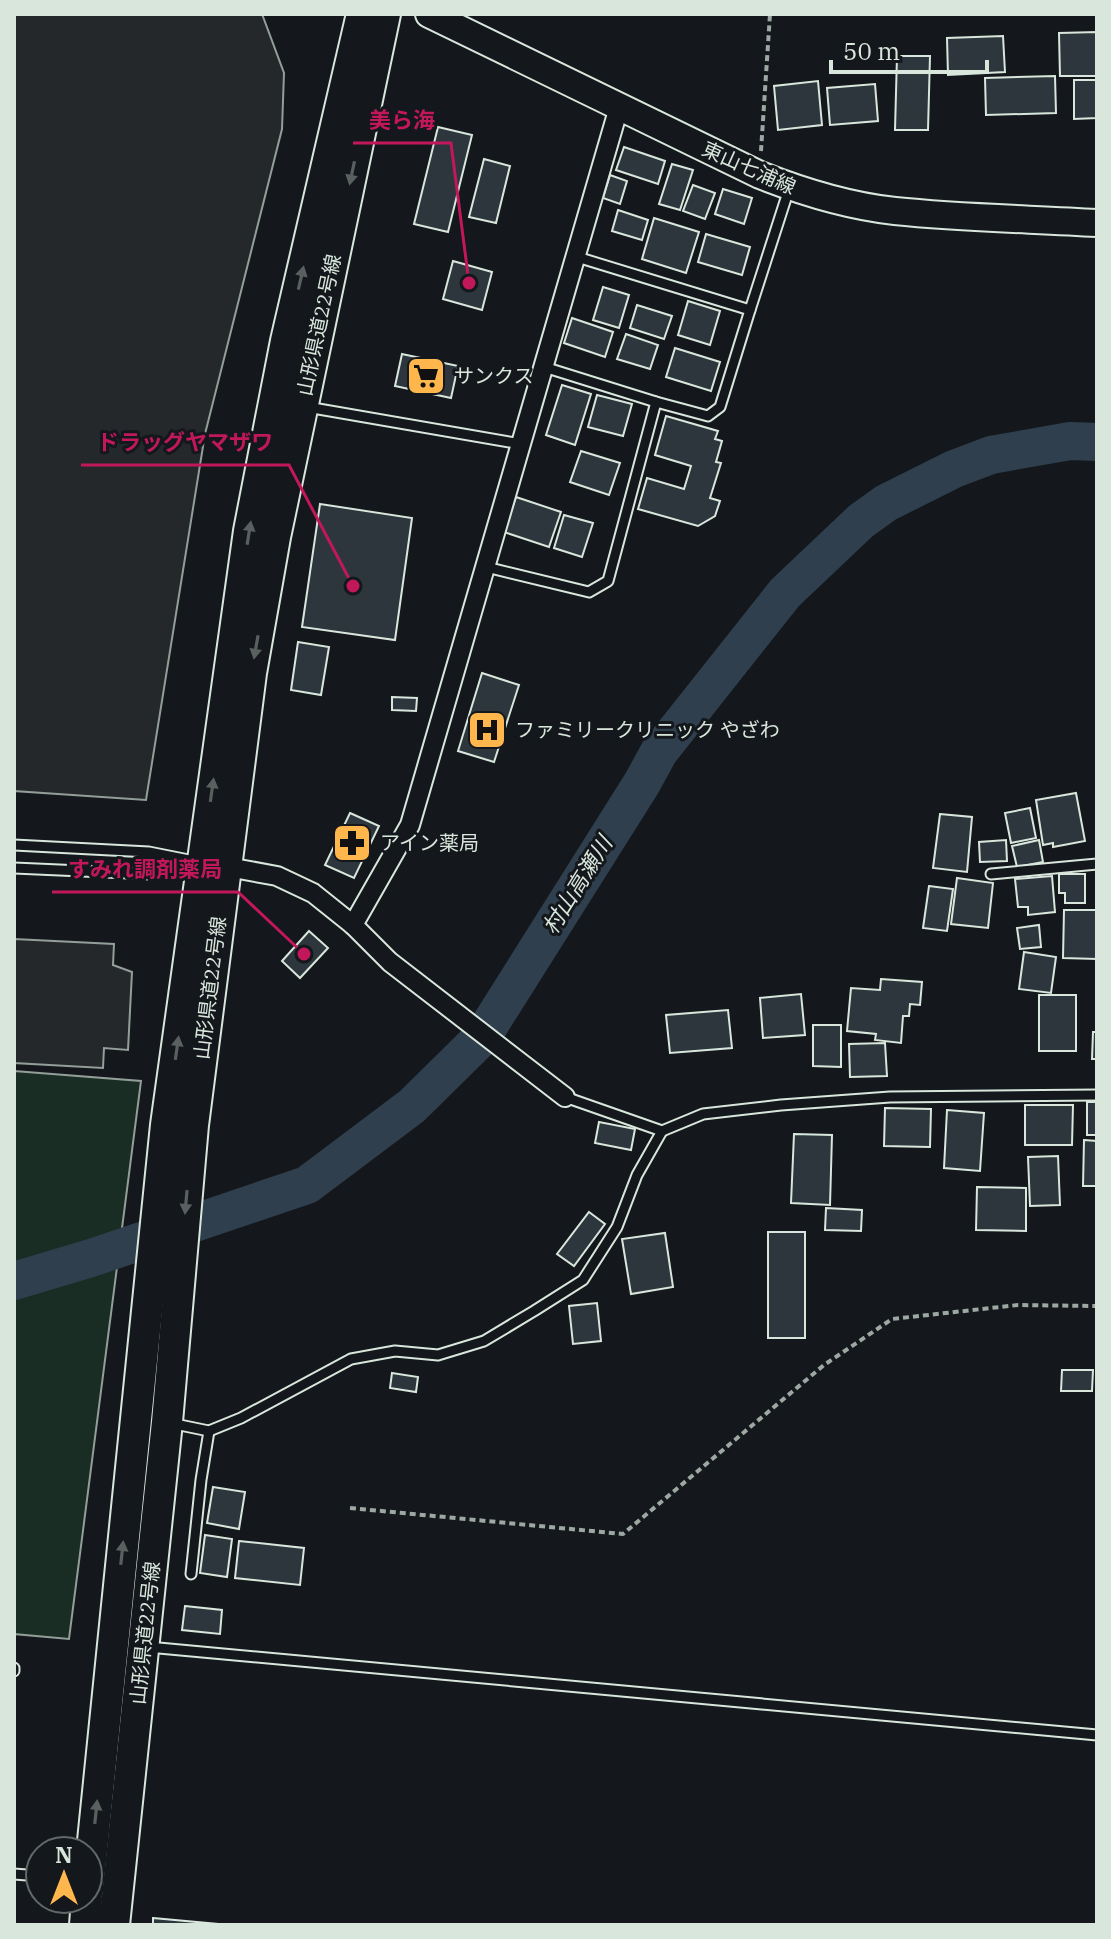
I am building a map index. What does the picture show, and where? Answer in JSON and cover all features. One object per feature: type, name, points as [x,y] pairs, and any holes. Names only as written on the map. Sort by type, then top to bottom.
[{"type":"main road","name":"山形県道22号線","points":[[93,1835],[144,1339],[180,1125],[214,864],[249,531],[286,341],[362,14]]},
{"type":"main road","name":"山形県道22号線","points":[[214,864],[275,537],[385,14]]},
{"type":"main road","name":"東山七浦線","points":[[429,14],[790,187],[837,201],[893,211],[1097,223]]},
{"type":"main road","name":"山形県道22号線","points":[[114,1925],[171,1375],[180,1125]]},
{"type":"street","points":[[353,925],[410,825],[619,107]]},
{"type":"street","points":[[214,864],[277,876],[313,893],[353,925],[390,962],[565,1097]]},
{"type":"lane","points":[[543,367],[708,416],[720,407],[790,187]]},
{"type":"lane","points":[[577,257],[750,310]]},
{"type":"lane","points":[[486,567],[589,592],[608,581],[656,402]]},
{"type":"lane","points":[[302,407],[521,444]]},
{"type":"lane","points":[[14,845],[149,852],[214,864]]},
{"type":"lane","points":[[14,868],[150,874],[214,864]]},
{"type":"lane","points":[[991,874],[1097,864]]},
{"type":"lane","points":[[167,1422],[209,1431],[241,1418],[351,1359],[395,1351],[438,1355],[484,1341],[583,1280],[617,1227],[637,1175],[662,1131],[703,1114],[890,1097],[1097,1095]]},
{"type":"lane","points":[[565,1097],[662,1131]]},
{"type":"lane","points":[[191,1574],[209,1431]]},
{"type":"lane","points":[[144,1647],[1097,1735]]},
{"type":"path","points":[[760,175],[770,14]]},
{"type":"path","points":[[350,1508],[623,1534],[824,1365],[892,1319],[1018,1305],[1097,1306]]},
{"type":"green space","points":[[14,1071],[141,1081],[69,1639],[14,1634]]},
{"type":"shaded area","points":[[14,14],[262,14],[284,73],[282,129],[205,434],[146,800],[14,791]]},
{"type":"shaded area","points":[[14,939],[114,944],[113,965],[132,972],[128,1050],[104,1048],[103,1068],[14,1063]]},
{"type":"building","points":[[1097,32],[1097,76],[1060,76],[1059,33]]},
{"type":"building","points":[[1003,36],[1005,72],[948,75],[947,38]]},
{"type":"building","points":[[897,56],[930,56],[928,130],[895,130]]},
{"type":"building","points":[[1055,76],[1056,113],[986,115],[985,78]]},
{"type":"building","points":[[1074,80],[1097,80],[1097,118],[1074,119]]},
{"type":"building","points":[[818,81],[822,125],[778,130],[774,86]]},
{"type":"building","points":[[875,84],[878,121],[830,125],[827,88]]},
{"type":"building","points":[[438,127],[472,135],[448,232],[414,224]]},
{"type":"building","points":[[624,147],[665,161],[658,184],[616,170]]},
{"type":"building","points":[[484,159],[510,166],[496,223],[469,217]]},
{"type":"building","points":[[672,164],[693,170],[680,210],[659,204]]},
{"type":"building","points":[[610,175],[627,181],[620,204],[603,198]]},
{"type":"building","points":[[693,185],[715,193],[705,219],[683,211]]},
{"type":"building","points":[[723,189],[752,198],[744,224],[715,214]]},
{"type":"building","points":[[618,210],[648,220],[642,240],[612,231]]},
{"type":"building","points":[[654,218],[699,232],[686,273],[642,259]]},
{"type":"building","points":[[706,234],[750,247],[742,275],[698,262]]},
{"type":"building","points":[[453,261],[492,272],[482,310],[443,299]]},
{"type":"building","points":[[603,287],[629,295],[619,328],[593,320]]},
{"type":"building","points":[[688,301],[720,311],[710,345],[678,335]]},
{"type":"building","points":[[637,305],[672,316],[664,339],[630,328]]},
{"type":"building","points":[[572,318],[613,332],[605,357],[564,343]]},
{"type":"building","points":[[626,334],[658,345],[650,369],[617,359]]},
{"type":"building","points":[[675,348],[720,362],[711,391],[666,377]]},
{"type":"building","name":"サンクス","points":[[402,354],[458,366],[451,398],[395,386]]},
{"type":"building","points":[[562,385],[591,394],[575,445],[546,435]]},
{"type":"building","points":[[597,395],[632,404],[623,436],[588,427]]},
{"type":"building","points":[[666,416],[718,431],[715,439],[722,441],[716,462],[721,463],[710,498],[720,501],[715,516],[698,526],[638,509],[647,478],[684,489],[691,466],[655,455]]},
{"type":"building","points":[[581,451],[620,463],[609,495],[570,482]]},
{"type":"building","points":[[516,497],[561,512],[549,547],[504,532]]},
{"type":"building","points":[[320,504],[412,518],[395,640],[302,627]]},
{"type":"building","points":[[564,515],[593,523],[582,557],[554,548]]},
{"type":"building","points":[[298,642],[329,647],[321,695],[291,690]]},
{"type":"building","points":[[482,673],[519,685],[494,762],[458,751]]},
{"type":"building","points":[[392,697],[417,698],[416,711],[392,710]]},
{"type":"building","points":[[1076,793],[1085,841],[1053,847],[1053,843],[1043,845],[1036,800]]},
{"type":"building","points":[[1030,808],[1036,838],[1011,843],[1005,813]]},
{"type":"building","points":[[350,813],[379,826],[354,878],[325,865]]},
{"type":"building","points":[[940,814],[972,817],[967,872],[933,868]]},
{"type":"building","points":[[1006,840],[1007,861],[980,862],[979,842]]},
{"type":"building","points":[[1039,840],[1043,862],[1017,867],[1012,846]]},
{"type":"building","points":[[1059,874],[1085,874],[1085,903],[1065,903],[1065,893],[1059,893]]},
{"type":"building","points":[[1052,876],[1055,912],[1028,915],[1028,907],[1018,907],[1015,879]]},
{"type":"building","points":[[957,878],[993,883],[988,928],[951,924]]},
{"type":"building","points":[[929,886],[953,889],[947,931],[923,928]]},
{"type":"building","points":[[1064,910],[1097,910],[1097,959],[1063,958]]},
{"type":"building","points":[[1039,925],[1041,947],[1020,949],[1017,928]]},
{"type":"building","points":[[309,931],[328,948],[300,978],[282,961]]},
{"type":"building","points":[[1024,952],[1056,957],[1051,993],[1019,989]]},
{"type":"building","points":[[881,979],[922,982],[920,1005],[910,1004],[909,1016],[903,1016],[901,1043],[875,1040],[876,1034],[847,1031],[851,988],[880,990]]},
{"type":"building","points":[[801,994],[805,1035],[763,1038],[760,998]]},
{"type":"building","points":[[1039,995],[1076,995],[1076,1051],[1039,1051]]},
{"type":"building","points":[[728,1010],[732,1048],[670,1053],[666,1015]]},
{"type":"building","points":[[813,1025],[841,1025],[841,1067],[813,1066]]},
{"type":"building","points":[[1093,1032],[1097,1032],[1097,1059],[1092,1059]]},
{"type":"building","points":[[885,1043],[887,1076],[850,1077],[849,1044]]},
{"type":"building","points":[[1087,1102],[1097,1102],[1097,1135],[1087,1135]]},
{"type":"building","points":[[1025,1105],[1073,1105],[1072,1145],[1025,1145]]},
{"type":"building","points":[[885,1108],[931,1109],[930,1147],[884,1146]]},
{"type":"building","points":[[947,1110],[984,1113],[980,1171],[944,1168]]},
{"type":"building","points":[[599,1122],[635,1129],[631,1150],[595,1143]]},
{"type":"building","points":[[794,1134],[832,1135],[830,1205],[791,1203]]},
{"type":"building","points":[[1084,1140],[1097,1141],[1097,1186],[1083,1186]]},
{"type":"building","points":[[1058,1156],[1060,1205],[1030,1206],[1028,1157]]},
{"type":"building","points":[[977,1187],[1026,1188],[1026,1231],[976,1230]]},
{"type":"building","points":[[826,1208],[862,1210],[861,1231],[825,1230]]},
{"type":"building","points":[[589,1212],[605,1224],[574,1266],[557,1254]]},
{"type":"building","points":[[768,1232],[805,1232],[805,1338],[768,1338]]},
{"type":"building","points":[[665,1233],[673,1287],[631,1294],[622,1239]]},
{"type":"building","points":[[597,1303],[601,1341],[573,1344],[569,1306]]},
{"type":"building","points":[[1062,1370],[1093,1370],[1092,1391],[1061,1391]]},
{"type":"building","points":[[392,1373],[418,1377],[416,1392],[390,1388]]},
{"type":"building","points":[[213,1487],[245,1492],[239,1529],[207,1523]]},
{"type":"building","points":[[205,1535],[232,1539],[227,1577],[200,1573]]},
{"type":"building","points":[[239,1541],[304,1548],[300,1585],[235,1578]]},
{"type":"building","points":[[185,1606],[222,1610],[220,1634],[182,1630]]},
{"type":"building","points":[[153,1918],[218,1924],[218,1925],[153,1925]]},
{"type":"waterway","name":"村山高瀬川","points":[[14,1281],[307,1185],[412,1106],[482,1037],[659,752],[785,593],[861,521],[886,503],[954,469],[991,455],[1070,441],[1097,442]]},
{"type":"place","name":"美ら海","points":[[469,283]]},
{"type":"place","name":"サンクス","points":[[426,376]]},
{"type":"place","name":"ドラッグヤマザワ","points":[[353,586]]},
{"type":"place","name":"ファミリークリニック やざわ","points":[[487,730]]},
{"type":"place","name":"アイン薬局","points":[[352,843]]},
{"type":"place","name":"すみれ調剤薬局","points":[[304,954]]}]
